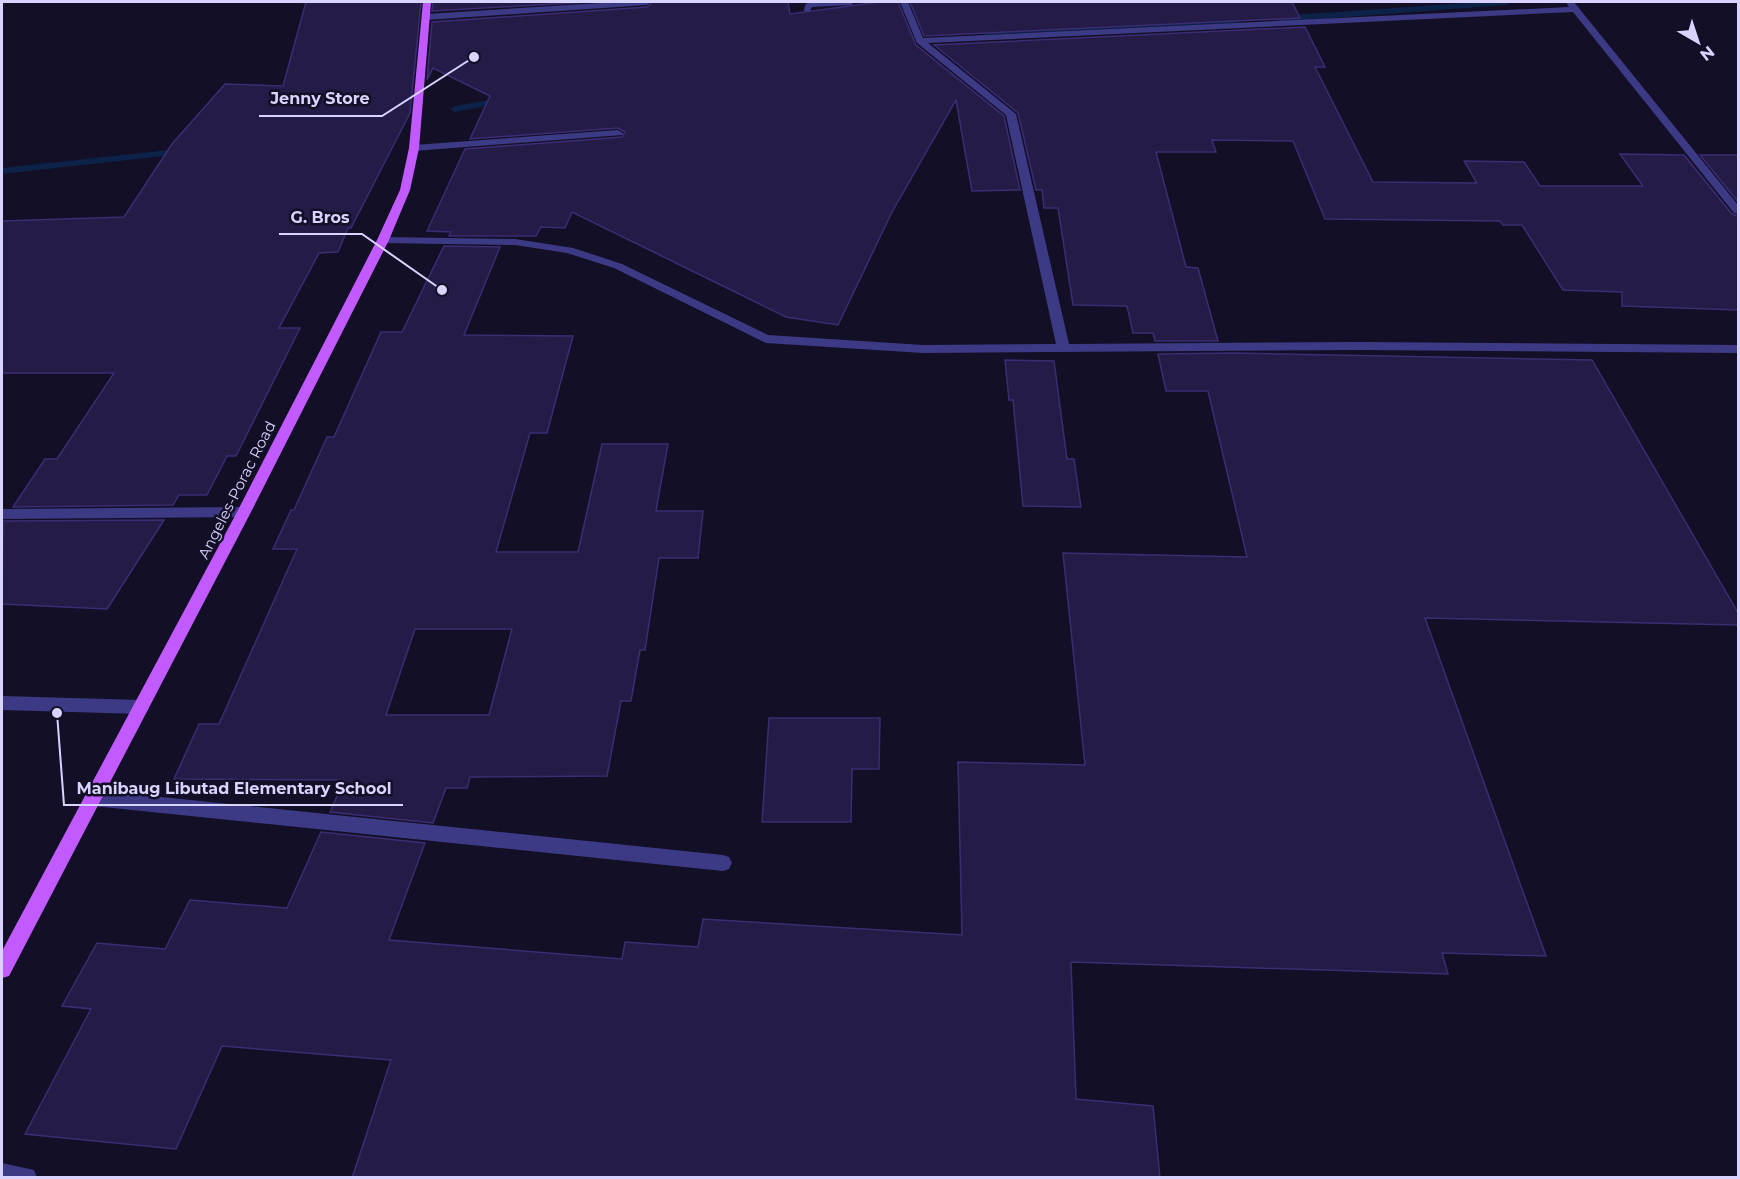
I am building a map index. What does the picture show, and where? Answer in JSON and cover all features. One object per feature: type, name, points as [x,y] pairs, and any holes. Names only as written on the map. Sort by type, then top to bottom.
[{"type":"main road","name":"Angeles-Porac Road","points":[[2,969],[244,512],[383,240],[405,190],[414,148],[427,2]]},
{"type":"street","points":[[426,17],[647,2]]},
{"type":"street","points":[[807,9],[809,5],[851,2]]},
{"type":"street","points":[[904,2],[920,40],[1011,114],[1063,347]]},
{"type":"street","points":[[920,40],[1573,5],[1738,211]]},
{"type":"street","points":[[414,148],[618,133]]},
{"type":"street","points":[[383,240],[515,242],[569,250],[618,266],[766,339],[923,349],[1371,346],[1738,349]]},
{"type":"street","points":[[2,514],[244,512]]},
{"type":"street","points":[[2,703],[141,708]]},
{"type":"street","points":[[93,798],[723,863]]},
{"type":"street","points":[[2,1174],[26,1178]]},
{"type":"building","points":[[306,2],[421,2],[410,113],[351,228],[348,228],[338,252],[319,253],[279,328],[300,328],[236,456],[227,456],[207,495],[179,495],[173,505],[13,507],[45,459],[57,459],[114,373],[2,373],[2,221],[124,217],[172,144],[225,84],[283,86]]},
{"type":"building","points":[[433,2],[589,2],[432,11]]},
{"type":"building","points":[[653,2],[788,2],[790,14],[879,2],[898,2],[916,45],[1004,116],[1020,190],[972,191],[956,100],[892,212],[838,325],[786,317],[572,212],[565,228],[541,227],[536,236],[449,236],[451,232],[427,231],[465,149],[622,137],[625,132],[618,128],[470,139],[490,96],[433,68],[427,80],[432,22],[647,7]]},
{"type":"building","points":[[910,2],[1292,2],[1300,18],[924,36]]},
{"type":"building","points":[[1305,27],[1325,67],[1315,67],[1373,182],[1477,183],[1464,161],[1524,162],[1540,186],[1643,186],[1620,154],[1684,155],[1732,214],[1738,216],[1738,310],[1622,306],[1622,292],[1563,290],[1522,225],[1503,225],[1500,221],[1325,219],[1293,141],[1212,140],[1216,152],[1156,152],[1186,267],[1198,268],[1218,341],[1155,341],[1153,333],[1133,333],[1127,306],[1073,305],[1058,208],[1044,208],[1042,190],[1036,190],[1018,113],[934,45]]},
{"type":"building","points":[[1700,155],[1738,155],[1738,202]]},
{"type":"building","points":[[444,246],[500,247],[464,335],[573,336],[547,433],[530,433],[496,552],[578,552],[602,444],[668,444],[656,511],[703,511],[698,558],[659,558],[645,650],[640,650],[631,701],[621,701],[607,776],[470,777],[467,788],[446,788],[433,823],[330,812],[344,780],[174,779],[199,724],[219,724],[297,549],[273,549],[291,510],[294,510],[327,437],[334,437],[381,332],[402,332]],"holes":[[[415,629],[512,629],[489,715],[386,715]]]},
{"type":"building","points":[[1234,353],[1592,360],[1738,613],[1738,625],[1425,618],[1546,956],[1442,953],[1448,974],[1071,962],[1076,1099],[1153,1106],[1160,1178],[352,1178],[391,1060],[222,1046],[176,1149],[25,1134],[91,1009],[62,1006],[97,943],[165,949],[190,900],[287,908],[321,832],[425,843],[389,940],[622,959],[625,942],[698,947],[703,919],[962,935],[958,762],[1085,765],[1063,553],[1247,557],[1208,391],[1166,391],[1158,354]]},
{"type":"building","points":[[1005,360],[1054,361],[1067,459],[1074,459],[1081,507],[1023,506],[1013,400],[1009,400]]},
{"type":"building","points":[[164,520],[107,609],[2,604],[3,521]]},
{"type":"building","points":[[769,718],[880,718],[879,769],[852,769],[851,822],[762,822]]},
{"type":"waterway","points":[[1279,19],[1506,2]]},
{"type":"waterway","points":[[985,32],[1234,21]]},
{"type":"waterway","points":[[455,109],[506,100]]},
{"type":"waterway","points":[[2,171],[187,151]]},
{"type":"place","name":"Jenny Store","points":[[474,57]]},
{"type":"place","name":"G. Bros","points":[[442,290]]},
{"type":"place","name":"Manibaug Libutad Elementary School","points":[[57,713]]}]
